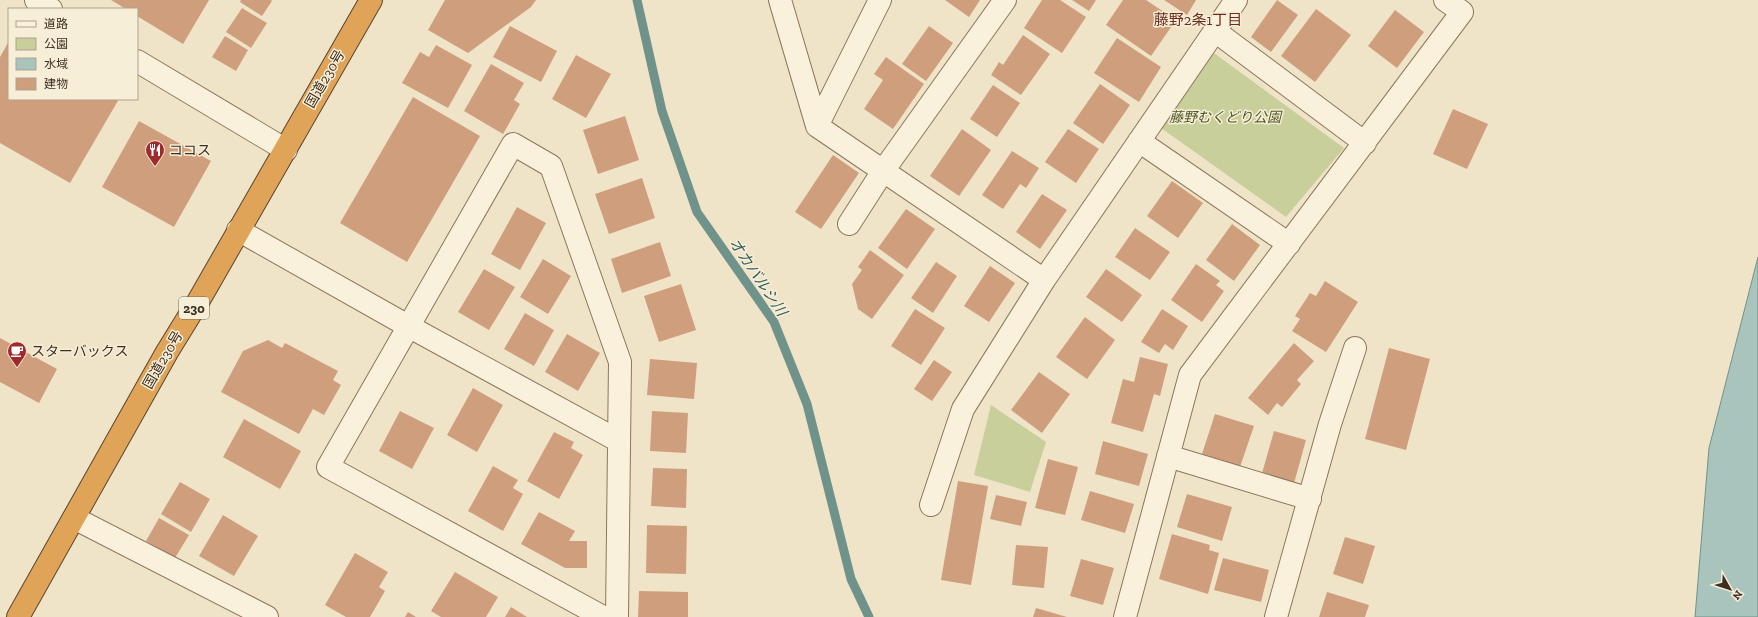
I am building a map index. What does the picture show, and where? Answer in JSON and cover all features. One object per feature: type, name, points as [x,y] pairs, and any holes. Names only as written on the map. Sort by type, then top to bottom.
[{"type":"highway","name":"国道230号","points":[[18,617],[167,352],[286,150],[371,0]]},
{"type":"street","points":[[36,0],[49,8]]},
{"type":"street","points":[[780,0],[817,126],[1044,280]]},
{"type":"street","points":[[817,126],[880,0]]},
{"type":"street","points":[[849,224],[883,171],[1005,0]]},
{"type":"street","points":[[931,505],[963,409],[1044,280],[1236,0]]},
{"type":"street","points":[[1125,617],[1190,375],[1462,12],[1445,0]]},
{"type":"street","points":[[1215,31],[1365,143]]},
{"type":"street","points":[[138,62],[286,150]]},
{"type":"street","points":[[1139,141],[1289,244]]},
{"type":"street","points":[[603,617],[328,467],[513,144],[551,166],[620,362],[617,617]]},
{"type":"street","points":[[238,230],[408,326],[619,441]]},
{"type":"street","points":[[1276,617],[1330,424],[1355,348]]},
{"type":"street","points":[[1168,456],[1310,499]]},
{"type":"street","points":[[74,518],[267,617]]},
{"type":"green space","name":"藤野むくどり公園","points":[[1214,53],[1344,148],[1286,217],[1161,128]]},
{"type":"green space","points":[[991,405],[1046,442],[1030,492],[974,475]]},
{"type":"water","points":[[1758,257],[1758,617],[1695,617],[1709,448]]},
{"type":"building","points":[[111,0],[209,0],[183,44],[138,17],[138,8],[124,8]]},
{"type":"building","points":[[241,0],[272,1],[262,16],[240,2]]},
{"type":"building","points":[[445,0],[536,0],[531,7],[468,53],[428,30]]},
{"type":"building","points":[[945,0],[980,0],[969,17]]},
{"type":"building","points":[[1042,0],[1060,0],[1086,17],[1062,53],[1024,28]]},
{"type":"building","points":[[1072,0],[1096,0],[1089,11]]},
{"type":"building","points":[[1123,0],[1146,0],[1176,20],[1151,56],[1106,25]]},
{"type":"building","points":[[1164,0],[1196,0],[1187,15]]},
{"type":"building","points":[[1277,0],[1298,15],[1271,52],[1251,37]]},
{"type":"building","points":[[242,8],[267,23],[251,48],[226,32]]},
{"type":"building","points":[[1316,9],[1351,35],[1315,82],[1281,56]]},
{"type":"building","points":[[1395,10],[1424,32],[1397,68],[1368,46]]},
{"type":"building","points":[[510,26],[557,51],[541,82],[493,57]]},
{"type":"building","points":[[929,26],[953,43],[926,81],[902,64]]},
{"type":"building","points":[[1023,35],[1050,54],[1021,95],[991,75],[999,62],[1003,65]]},
{"type":"building","points":[[225,36],[248,50],[236,71],[212,57]]},
{"type":"building","points":[[1117,38],[1161,67],[1139,102],[1094,73]]},
{"type":"building","points":[[8,43],[8,100],[118,100],[70,183],[0,143],[0,57]]},
{"type":"building","points":[[436,45],[472,65],[448,108],[402,83],[420,52],[429,57]]},
{"type":"building","points":[[576,55],[611,74],[586,118],[552,99]]},
{"type":"building","points":[[886,57],[924,84],[893,129],[864,109],[883,80],[874,74]]},
{"type":"building","points":[[491,64],[524,83],[514,100],[520,104],[503,134],[464,111]]},
{"type":"building","points":[[1100,84],[1130,105],[1103,144],[1073,123]]},
{"type":"building","points":[[993,85],[1020,103],[997,137],[970,119]]},
{"type":"building","points":[[413,97],[480,136],[407,262],[340,223]]},
{"type":"building","points":[[1453,109],[1488,124],[1467,169],[1433,154]]},
{"type":"building","points":[[625,116],[639,160],[598,174],[583,130]]},
{"type":"building","points":[[139,121],[211,161],[174,227],[102,187]]},
{"type":"building","points":[[962,129],[991,150],[959,196],[930,176]]},
{"type":"building","points":[[1068,129],[1099,149],[1076,183],[1045,162]]},
{"type":"building","points":[[1012,151],[1039,168],[1026,188],[1020,184],[1003,209],[982,195]]},
{"type":"building","points":[[833,155],[859,173],[821,229],[795,212]]},
{"type":"building","points":[[642,178],[655,218],[609,234],[595,194]]},
{"type":"building","points":[[1172,181],[1203,203],[1178,238],[1147,216]]},
{"type":"building","points":[[1042,194],[1067,210],[1040,249],[1016,232]]},
{"type":"building","points":[[517,207],[546,223],[520,270],[491,254]]},
{"type":"building","points":[[906,209],[935,229],[907,269],[878,248]]},
{"type":"building","points":[[1232,224],[1260,245],[1234,281],[1206,260]]},
{"type":"building","points":[[1135,228],[1170,252],[1150,280],[1115,257]]},
{"type":"building","points":[[660,242],[671,276],[622,293],[611,259]]},
{"type":"building","points":[[870,250],[904,275],[872,319],[858,309],[852,284],[862,270],[858,267]]},
{"type":"building","points":[[543,259],[571,276],[548,314],[520,297]]},
{"type":"building","points":[[936,262],[957,276],[933,313],[911,298]]},
{"type":"building","points":[[1196,264],[1220,281],[1216,285],[1224,291],[1202,322],[1171,300]]},
{"type":"building","points":[[990,266],[1015,283],[989,322],[964,306]]},
{"type":"building","points":[[484,269],[515,287],[489,330],[458,312]]},
{"type":"building","points":[[1106,269],[1142,295],[1122,322],[1086,297]]},
{"type":"building","points":[[1325,281],[1358,302],[1326,352],[1292,331],[1300,319],[1295,316],[1310,293],[1316,296]]},
{"type":"building","points":[[681,284],[696,330],[659,342],[644,296]]},
{"type":"building","points":[[915,309],[945,328],[921,365],[891,346]]},
{"type":"building","points":[[1162,309],[1188,326],[1173,350],[1165,344],[1159,353],[1141,342]]},
{"type":"building","points":[[525,313],[554,330],[534,366],[504,349]]},
{"type":"building","points":[[1085,317],[1115,340],[1087,379],[1056,357]]},
{"type":"building","points":[[567,334],[600,353],[578,391],[545,372]]},
{"type":"building","points":[[0,338],[57,369],[39,403],[0,382]]},
{"type":"building","points":[[268,340],[282,348],[285,343],[338,371],[333,380],[341,385],[324,415],[313,409],[299,434],[221,392],[243,351]]},
{"type":"building","points":[[1294,343],[1314,361],[1297,380],[1301,384],[1282,407],[1277,403],[1268,415],[1248,398]]},
{"type":"building","points":[[1389,348],[1430,359],[1406,450],[1365,439]]},
{"type":"building","points":[[1140,357],[1168,364],[1160,396],[1154,394],[1143,432],[1111,423],[1123,379],[1134,382]]},
{"type":"building","points":[[650,359],[697,363],[694,399],[647,395]]},
{"type":"building","points":[[934,360],[952,372],[932,401],[914,389]]},
{"type":"building","points":[[1039,372],[1070,394],[1042,433],[1011,410]]},
{"type":"building","points":[[473,388],[503,405],[477,452],[447,435]]},
{"type":"building","points":[[400,411],[434,428],[412,469],[379,451]]},
{"type":"building","points":[[652,411],[688,413],[686,453],[650,451]]},
{"type":"building","points":[[1215,414],[1254,426],[1240,467],[1202,454]]},
{"type":"building","points":[[244,419],[301,451],[280,489],[223,457]]},
{"type":"building","points":[[1274,431],[1306,440],[1293,487],[1261,477]]},
{"type":"building","points":[[554,432],[574,442],[571,448],[583,455],[559,499],[527,481]]},
{"type":"building","points":[[1103,441],[1148,454],[1139,486],[1095,474]]},
{"type":"building","points":[[1048,459],[1078,467],[1065,515],[1035,508]]},
{"type":"building","points":[[493,466],[518,480],[513,488],[523,494],[503,531],[468,511]]},
{"type":"building","points":[[653,468],[687,469],[686,508],[651,506]]},
{"type":"building","points":[[958,481],[988,486],[971,585],[941,580]]},
{"type":"building","points":[[180,482],[210,499],[191,532],[161,514]]},
{"type":"building","points":[[1090,491],[1134,504],[1125,533],[1081,520]]},
{"type":"building","points":[[1187,494],[1232,507],[1222,541],[1177,527]]},
{"type":"building","points":[[996,495],[1027,502],[1021,526],[990,519]]},
{"type":"building","points":[[539,512],[575,531],[569,541],[587,541],[587,568],[565,568],[521,544]]},
{"type":"building","points":[[223,515],[258,536],[234,576],[199,556]]},
{"type":"building","points":[[159,518],[189,535],[175,558],[146,541]]},
{"type":"building","points":[[647,525],[687,526],[686,574],[646,573]]},
{"type":"building","points":[[1172,534],[1210,545],[1209,550],[1219,553],[1208,594],[1159,579]]},
{"type":"building","points":[[1345,537],[1375,546],[1363,584],[1333,574]]},
{"type":"building","points":[[1016,545],[1048,547],[1044,588],[1012,585]]},
{"type":"building","points":[[355,553],[388,572],[379,587],[385,591],[370,617],[346,617],[325,605]]},
{"type":"building","points":[[1223,558],[1269,570],[1261,602],[1214,590]]},
{"type":"building","points":[[1081,559],[1114,568],[1103,605],[1070,596]]},
{"type":"building","points":[[455,572],[498,597],[486,617],[441,617],[431,611]]},
{"type":"building","points":[[639,591],[688,592],[688,617],[638,617]]},
{"type":"building","points":[[1327,592],[1369,605],[1365,617],[1319,617]]},
{"type":"building","points":[[511,607],[527,617],[505,617]]},
{"type":"building","points":[[1036,608],[1067,617],[1033,617]]},
{"type":"building","points":[[408,612],[416,617],[405,617]]},
{"type":"waterway","name":"オカバルシ川","points":[[637,0],[662,111],[697,212],[774,322],[807,404],[851,579],[869,617]]},
{"type":"place","name":"ココス","points":[[155,167]]},
{"type":"place","name":"スターバックス","points":[[17,368]]},
{"type":"district","name":"藤野2条1丁目","points":[[1198,20]]}]
